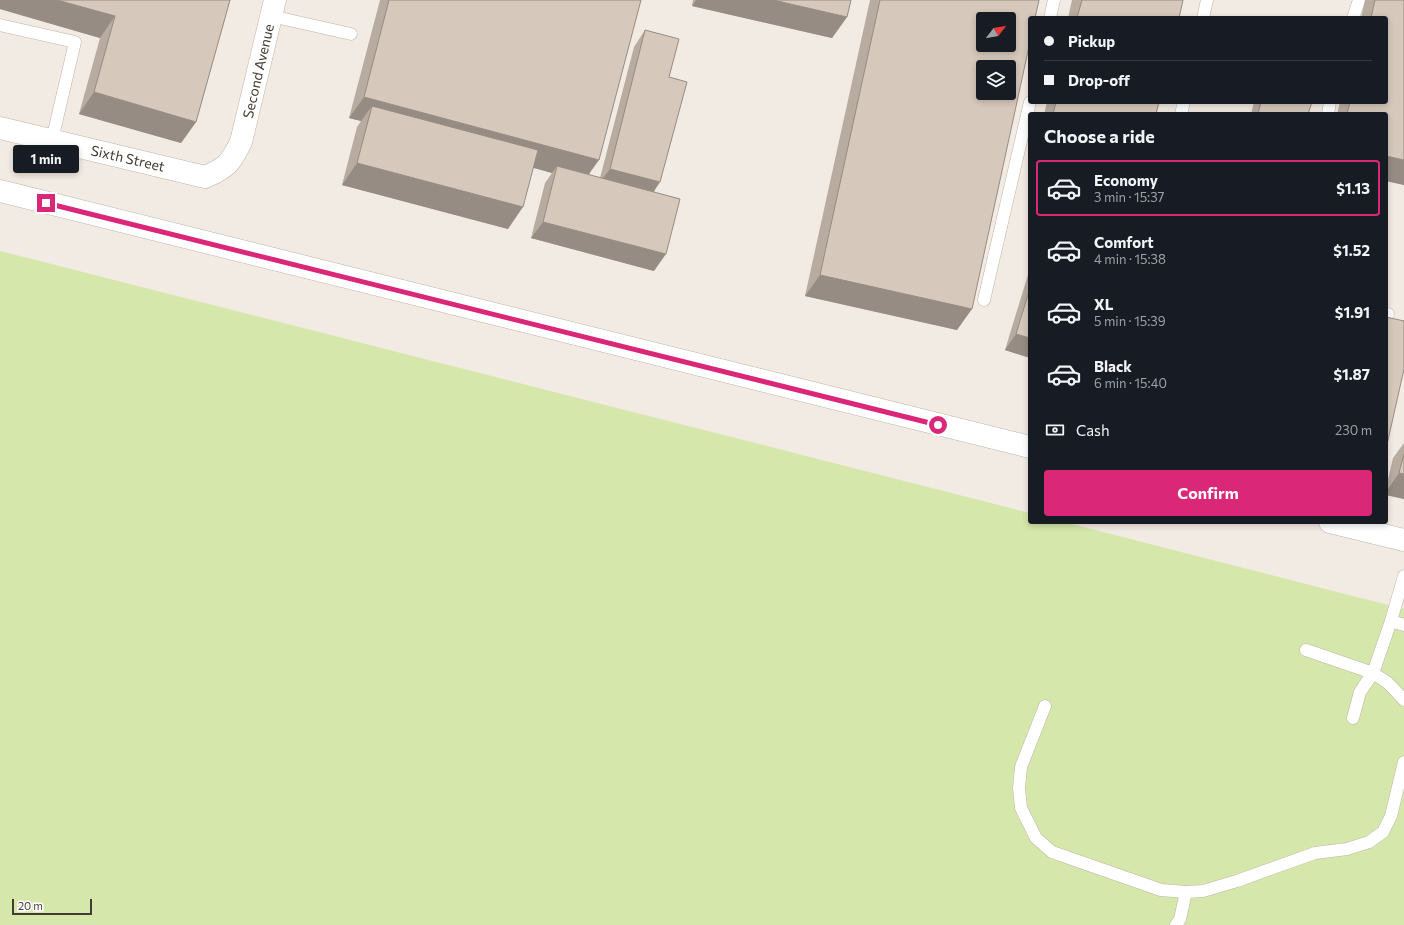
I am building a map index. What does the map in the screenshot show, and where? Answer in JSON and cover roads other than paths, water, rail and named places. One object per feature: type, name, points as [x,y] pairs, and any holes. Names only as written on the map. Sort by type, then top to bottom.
[{"type":"street","name":"Second Avenue","points":[[241,142],[273,8]]},
{"type":"street","name":"Sixth Street","points":[[0,128],[205,177],[221,170],[233,157],[241,142]]},
{"type":"street","points":[[0,192],[1028,448]]},
{"type":"street","points":[[1338,524],[1404,540]]},
{"type":"lane","points":[[1050,16],[1054,0]]},
{"type":"lane","points":[[1203,16],[1207,0]]},
{"type":"lane","points":[[1354,16],[1359,0]]},
{"type":"lane","points":[[273,8],[351,34]]},
{"type":"lane","points":[[0,25],[76,42],[52,140]]},
{"type":"lane","points":[[984,300],[1030,104]]},
{"type":"lane","points":[[1352,718],[1360,692],[1373,673],[1391,621],[1404,576]]},
{"type":"lane","points":[[1391,621],[1404,625]]},
{"type":"lane","points":[[1306,650],[1373,673],[1388,683],[1404,700]]},
{"type":"lane","points":[[1045,706],[1021,767],[1019,788],[1022,808],[1036,838],[1052,852],[1160,890],[1186,892],[1203,891],[1315,854],[1347,849],[1369,842],[1383,832],[1391,816],[1404,762]]},
{"type":"lane","points":[[1176,925],[1180,919],[1186,892]]}]
